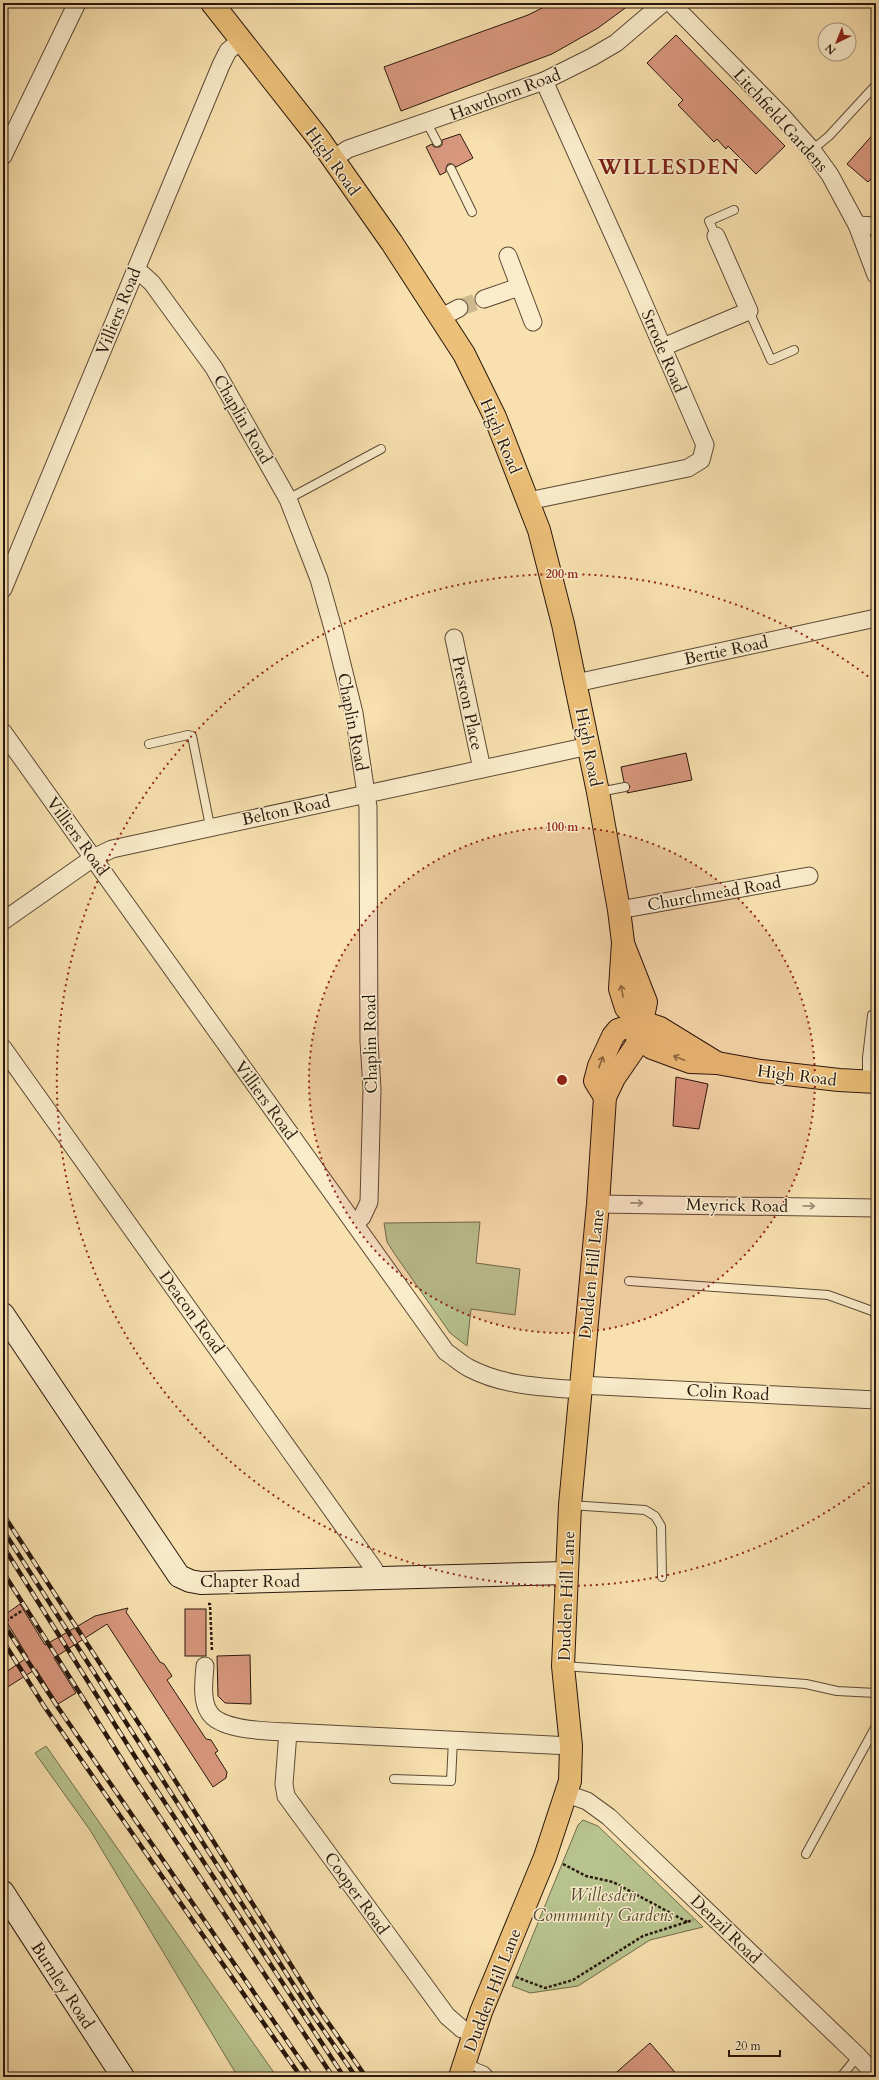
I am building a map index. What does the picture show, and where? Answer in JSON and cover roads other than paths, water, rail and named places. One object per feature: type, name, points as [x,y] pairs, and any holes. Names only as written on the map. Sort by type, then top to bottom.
[{"type":"main road","name":"High Road","points":[[212,3],[451,312],[464,354],[495,417],[541,538],[576,683],[598,792],[619,910],[623,942],[620,988],[626,1008],[642,1022],[660,1028],[718,1063],[769,1072],[872,1082]]},
{"type":"main road","name":"Dudden Hill Lane","points":[[462,2070],[474,2033],[545,1857],[567,1794],[570,1781],[571,1746],[563,1666],[566,1573],[580,1388],[598,1204],[605,1097],[595,1081],[607,1045],[618,1030],[642,1022]]},
{"type":"street","points":[[3,156],[77,3]]},
{"type":"street","name":"Hawthorn Road","points":[[333,159],[348,149],[427,123],[544,81],[616,43],[663,3]]},
{"type":"street","name":"Litchfield Gardens","points":[[672,3],[782,116],[812,150],[830,175],[857,225],[876,275]]},
{"type":"street","name":"Villiers Road","points":[[3,588],[221,66],[228,51],[242,40]]},
{"type":"street","name":"Strode Road","points":[[528,501],[688,468],[701,460],[705,445],[663,347],[544,81]]},
{"type":"street","points":[[857,225],[876,226]]},
{"type":"street","points":[[663,347],[749,311],[716,236]]},
{"type":"street","points":[[508,256],[533,322]]},
{"type":"street","name":"Chaplin Road","points":[[135,272],[142,274],[152,283],[214,368],[288,499],[319,579],[354,713],[368,807],[369,1041],[372,1089],[370,1202],[362,1217],[354,1223]]},
{"type":"street","points":[[484,299],[520,287]]},
{"type":"street","name":"Bertie Road","points":[[576,683],[876,618]]},
{"type":"street","name":"Preston Place","points":[[454,638],[482,769]]},
{"type":"street","name":"Villiers Road","points":[[3,732],[446,1352],[468,1368],[490,1378],[516,1384],[580,1388]]},
{"type":"street","name":"Belton Road","points":[[3,921],[93,858],[112,849],[210,826],[589,746]]},
{"type":"street","name":"Churchmead Road","points":[[619,910],[809,876]]},
{"type":"street","name":"Deacon Road","points":[[3,1048],[374,1569],[374,1579]]},
{"type":"street","name":"Meyrick Road","points":[[598,1204],[876,1208]]},
{"type":"street","name":"Chapter Road","points":[[3,1314],[179,1576],[190,1581],[201,1583],[566,1573]]},
{"type":"street","name":"Colin Road","points":[[580,1388],[876,1400]]},
{"type":"street","points":[[208,1662],[205,1702],[209,1713],[219,1721],[248,1730],[571,1746]]},
{"type":"street","name":"Cooper Road","points":[[288,1732],[284,1784],[286,1796],[447,2016],[462,2029],[474,2033]]},
{"type":"street","name":"Denzil Road","points":[[567,1794],[587,1801],[610,1817],[858,2056],[876,2076]]},
{"type":"street","name":"Burnley Road","points":[[3,1892],[124,2077]]},
{"type":"lane","points":[[812,150],[829,136],[876,85]]},
{"type":"lane","points":[[427,123],[436,142]]},
{"type":"lane","points":[[451,169],[472,212]]},
{"type":"lane","points":[[716,236],[709,221],[734,210]]},
{"type":"lane","points":[[749,311],[771,360],[794,350]]},
{"type":"lane","points":[[288,499],[380,449]]},
{"type":"lane","points":[[149,744],[188,735],[192,736],[210,826]]},
{"type":"lane","points":[[598,792],[625,786]]},
{"type":"lane","points":[[872,1082],[867,1058],[872,1014],[876,1014]]},
{"type":"lane","points":[[629,1281],[828,1295],[875,1312],[876,1322]]},
{"type":"lane","points":[[570,1505],[645,1510],[655,1516],[661,1526],[662,1577]]},
{"type":"lane","points":[[563,1666],[806,1684],[837,1691],[876,1693]]},
{"type":"lane","points":[[806,1854],[876,1726]]},
{"type":"lane","points":[[394,1779],[451,1781],[452,1740]]},
{"type":"lane","points":[[841,2077],[858,2056]]},
{"type":"lane","points":[[462,2070],[485,2071],[490,2077]]},
{"type":"tunnel","points":[[459,308],[484,299]]},
{"type":"railway","points":[[3,1514],[156,1750],[318,2008],[366,2077]]},
{"type":"railway","points":[[3,1530],[311,2012],[356,2077]]},
{"type":"railway","points":[[3,1546],[139,1763],[344,2077]]},
{"type":"railway","points":[[3,1572],[131,1774],[333,2077]]},
{"type":"railway","points":[[3,1623],[57,1706],[312,2077]]},
{"type":"railway","points":[[3,1641],[44,1706],[301,2077]]},
{"type":"district","name":"WILLESDEN","points":[[669,167]]},
{"type":"park label","name":"Willesden Community Gardens","points":[[603,1905]]}]
